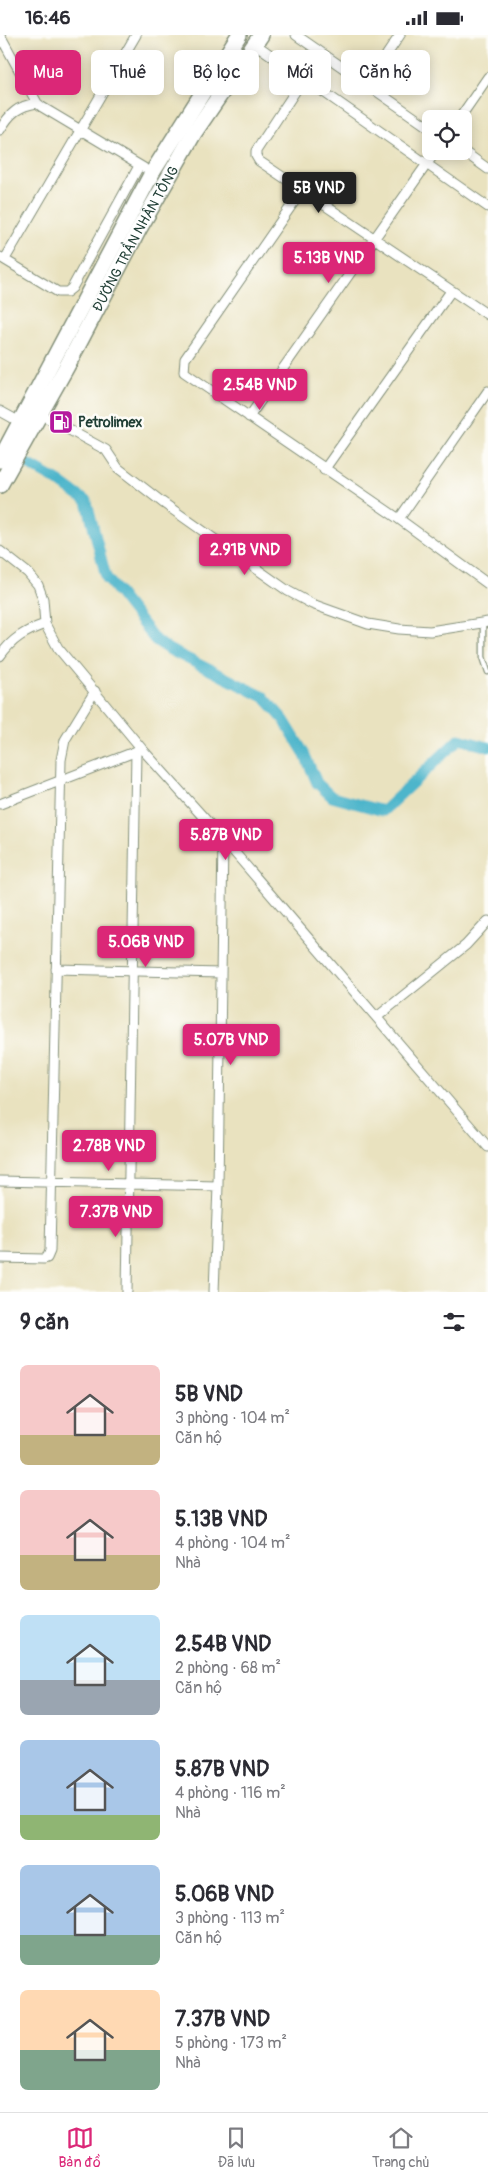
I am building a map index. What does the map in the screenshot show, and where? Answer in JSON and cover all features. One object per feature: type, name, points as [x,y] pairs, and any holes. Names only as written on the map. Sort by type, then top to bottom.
[{"type":"highway","name":"ĐƯỜNG TRẦN NHÂN TÔNG","points":[[15,445],[20,422],[146,169],[239,35]]},
{"type":"highway","name":"ĐƯỜNG TRẦN NHÂN TÔNG","points":[[15,445],[40,414],[139,229],[194,133],[258,39]]},
{"type":"highway","points":[[146,169],[167,181]]},
{"type":"highway","points":[[0,485],[5,464],[15,445]]},
{"type":"street","points":[[0,35],[37,103],[79,131],[146,169],[72,288],[67,292],[58,292],[3,258],[79,131],[136,35]]},
{"type":"street","points":[[296,35],[341,66]]},
{"type":"street","points":[[390,50],[400,35]]},
{"type":"street","points":[[258,39],[271,50]]},
{"type":"street","points":[[465,110],[488,77]]},
{"type":"street","points":[[293,95],[256,151],[256,156],[260,161],[488,315]]},
{"type":"street","points":[[328,95],[488,207]]},
{"type":"street","points":[[383,95],[422,123]]},
{"type":"street","points":[[0,129],[11,114],[23,105],[37,103]]},
{"type":"street","points":[[472,157],[488,169]]},
{"type":"street","points":[[249,417],[430,160]]},
{"type":"street","points":[[303,189],[183,363],[184,372],[324,470],[399,519],[488,584]]},
{"type":"street","points":[[324,470],[451,291]]},
{"type":"street","points":[[399,519],[488,391]]},
{"type":"street","points":[[0,411],[20,422]]},
{"type":"street","points":[[40,414],[106,450],[118,468],[162,502],[288,591],[312,604],[368,624],[399,629],[430,631],[485,623]]},
{"type":"street","points":[[0,551],[28,573],[38,585],[43,599],[45,624],[58,648],[95,691],[139,750],[222,839],[488,1147]]},
{"type":"street","points":[[0,656],[10,643],[26,631],[45,624]]},
{"type":"street","points":[[0,1258],[44,1259],[49,1255],[61,760],[66,741],[95,691]]},
{"type":"street","points":[[0,804],[139,750]]},
{"type":"street","points":[[127,1292],[139,750]]},
{"type":"street","points":[[214,1292],[218,1186],[222,839]]},
{"type":"street","points":[[377,1017],[466,945],[488,921]]},
{"type":"street","points":[[56,969],[221,973]]},
{"type":"street","points":[[0,1181],[218,1186]]},
{"type":"lane","points":[[485,623],[483,657],[488,672]]},
{"type":"waterway","points":[[10,454],[58,481],[87,502],[106,577],[155,640],[170,650],[264,697],[284,720],[304,753],[317,783],[332,797],[383,811],[459,739],[488,747]]},
{"type":"place","name":"Petrolimex","points":[[61,422]]}]
